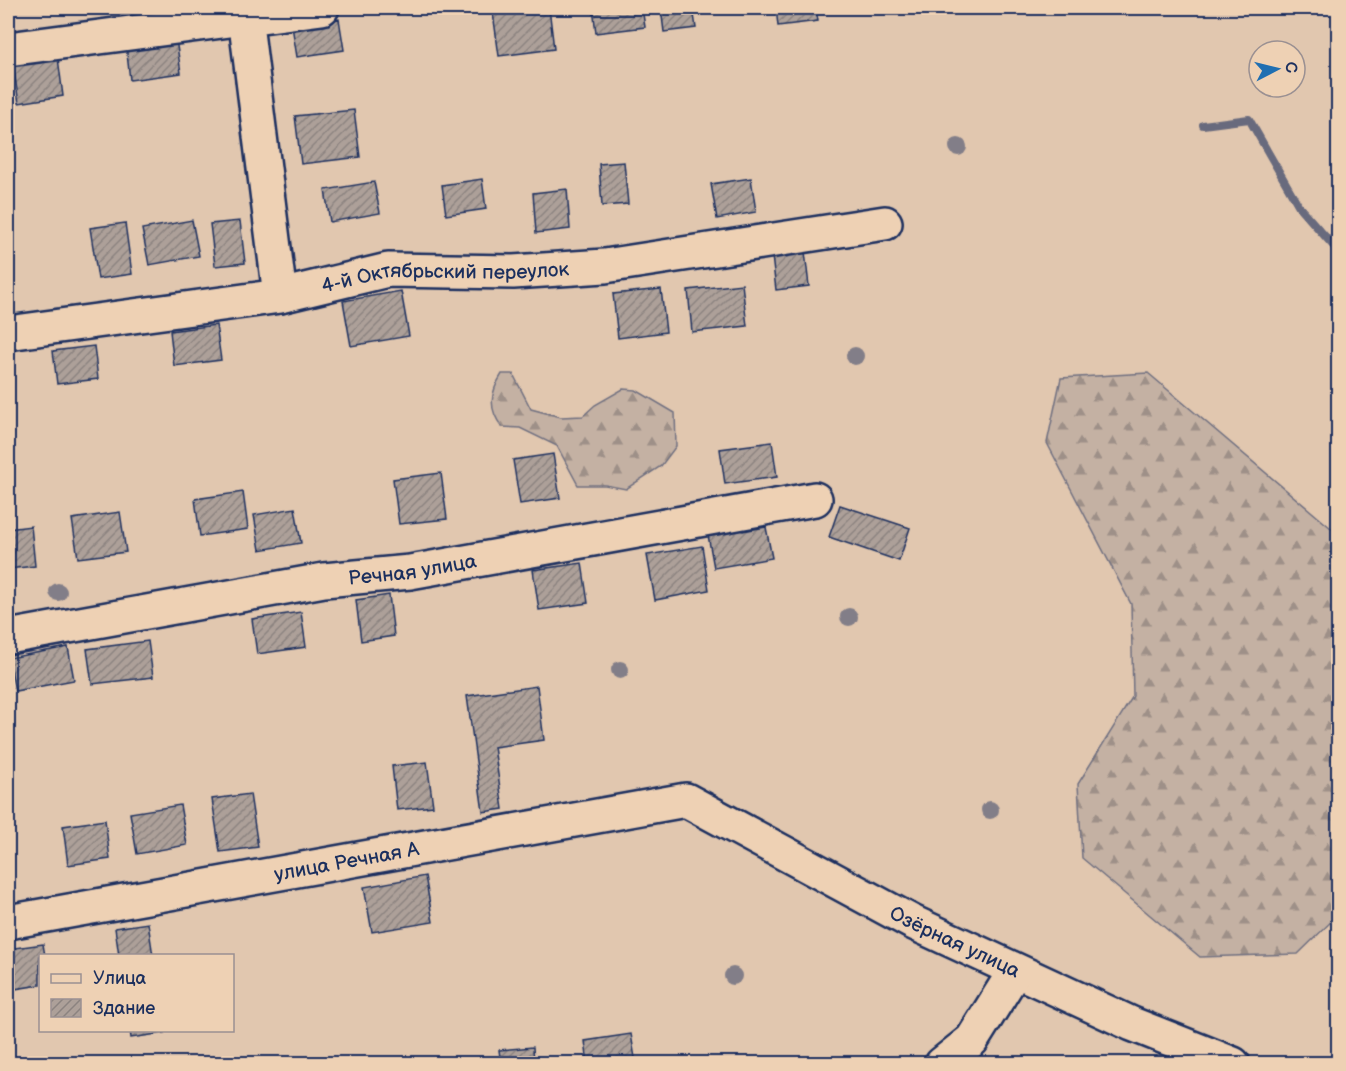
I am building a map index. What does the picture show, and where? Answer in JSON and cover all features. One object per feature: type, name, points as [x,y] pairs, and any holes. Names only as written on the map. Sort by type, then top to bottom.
[{"type":"lane","points":[[8,49],[245,12],[322,8]]},
{"type":"lane","points":[[245,12],[280,296]]},
{"type":"lane","name":"4-й Октябрьский переулок","points":[[8,333],[280,296],[388,270],[513,272],[605,266],[885,223]]},
{"type":"lane","name":"Речная улица","points":[[8,637],[324,580],[422,570],[815,499]]},
{"type":"lane","name":"улица Речная А","points":[[8,922],[686,800]]},
{"type":"lane","name":"Озёрная улица","points":[[686,800],[912,922],[1132,1024],[1233,1064]]},
{"type":"lane","points":[[942,1064],[972,1040],[1015,971]]},
{"type":"green space","points":[[1148,373],[1338,534],[1338,915],[1298,954],[1200,957],[1082,858],[1078,784],[1133,696],[1131,604],[1047,443],[1061,378]]},
{"type":"green space","points":[[502,374],[513,374],[531,409],[561,417],[583,416],[595,405],[623,389],[636,390],[675,413],[676,446],[661,466],[626,489],[605,485],[578,485],[557,446],[520,428],[502,427],[497,420],[492,401]]},
{"type":"building","points":[[549,8],[554,49],[499,56],[493,13]]},
{"type":"building","points":[[593,8],[642,8],[645,27],[596,33]]},
{"type":"building","points":[[661,8],[693,8],[696,28],[664,32]]},
{"type":"building","points":[[776,8],[816,8],[818,21],[778,26]]},
{"type":"building","points":[[339,19],[344,50],[297,57],[292,26]]},
{"type":"building","points":[[176,39],[181,73],[130,80],[126,45]]},
{"type":"building","points":[[58,58],[63,96],[19,103],[13,65]]},
{"type":"building","points":[[354,110],[360,157],[301,164],[295,116]]},
{"type":"building","points":[[624,162],[628,204],[602,206],[599,164]]},
{"type":"building","points":[[751,178],[756,212],[717,219],[711,184]]},
{"type":"building","points":[[482,179],[486,209],[446,215],[442,185]]},
{"type":"building","points":[[374,182],[380,213],[330,222],[325,190]]},
{"type":"building","points":[[567,189],[570,229],[536,233],[533,193]]},
{"type":"building","points":[[192,220],[199,256],[149,265],[142,229]]},
{"type":"building","points":[[240,221],[245,263],[215,266],[210,224]]},
{"type":"building","points":[[125,223],[132,274],[98,279],[90,228]]},
{"type":"building","points":[[805,252],[809,286],[776,290],[772,256]]},
{"type":"building","points":[[742,284],[747,326],[692,332],[688,290]]},
{"type":"building","points":[[661,289],[666,332],[618,338],[613,294]]},
{"type":"building","points":[[401,291],[409,336],[351,346],[343,301]]},
{"type":"building","points":[[216,325],[221,360],[174,366],[170,331]]},
{"type":"building","points":[[94,346],[98,379],[57,384],[53,351]]},
{"type":"building","points":[[772,442],[777,477],[725,484],[720,449]]},
{"type":"building","points":[[553,454],[560,498],[520,504],[513,460]]},
{"type":"building","points":[[441,473],[447,519],[399,524],[393,479]]},
{"type":"building","points":[[243,492],[248,529],[200,536],[195,499]]},
{"type":"building","points":[[840,505],[910,528],[899,561],[829,537]]},
{"type":"building","points":[[295,508],[301,543],[260,550],[254,515]]},
{"type":"building","points":[[120,512],[126,552],[78,558],[72,519]]},
{"type":"building","points":[[740,518],[743,531],[766,527],[772,558],[714,568],[706,524]]},
{"type":"building","points":[[31,526],[35,566],[8,569],[8,529]]},
{"type":"building","points":[[702,546],[709,590],[655,600],[647,555]]},
{"type":"building","points":[[582,563],[588,603],[539,610],[533,570]]},
{"type":"building","points":[[389,595],[394,636],[361,641],[356,600]]},
{"type":"building","points":[[301,612],[306,647],[257,654],[252,619]]},
{"type":"building","points":[[148,641],[153,677],[92,684],[87,649]]},
{"type":"building","points":[[68,647],[74,680],[15,691],[9,658]]},
{"type":"building","points":[[537,686],[544,740],[494,747],[503,809],[483,812],[467,696]]},
{"type":"building","points":[[427,762],[433,806],[397,810],[392,766]]},
{"type":"building","points":[[250,794],[258,847],[220,852],[212,799]]},
{"type":"building","points":[[180,805],[187,845],[137,854],[130,813]]},
{"type":"building","points":[[105,820],[110,859],[68,865],[63,826]]},
{"type":"building","points":[[425,876],[433,922],[372,932],[364,887]]},
{"type":"building","points":[[148,923],[153,954],[119,954],[115,928]]},
{"type":"building","points":[[43,944],[45,954],[39,954],[39,985],[8,990],[8,949]]},
{"type":"building","points":[[130,1032],[164,1032],[164,1033],[131,1038]]},
{"type":"building","points":[[631,1034],[636,1064],[588,1064],[585,1041]]},
{"type":"building","points":[[533,1047],[534,1064],[501,1064],[499,1050]]},
{"type":"waterway","points":[[1203,125],[1249,119],[1300,208],[1338,251]]}]
